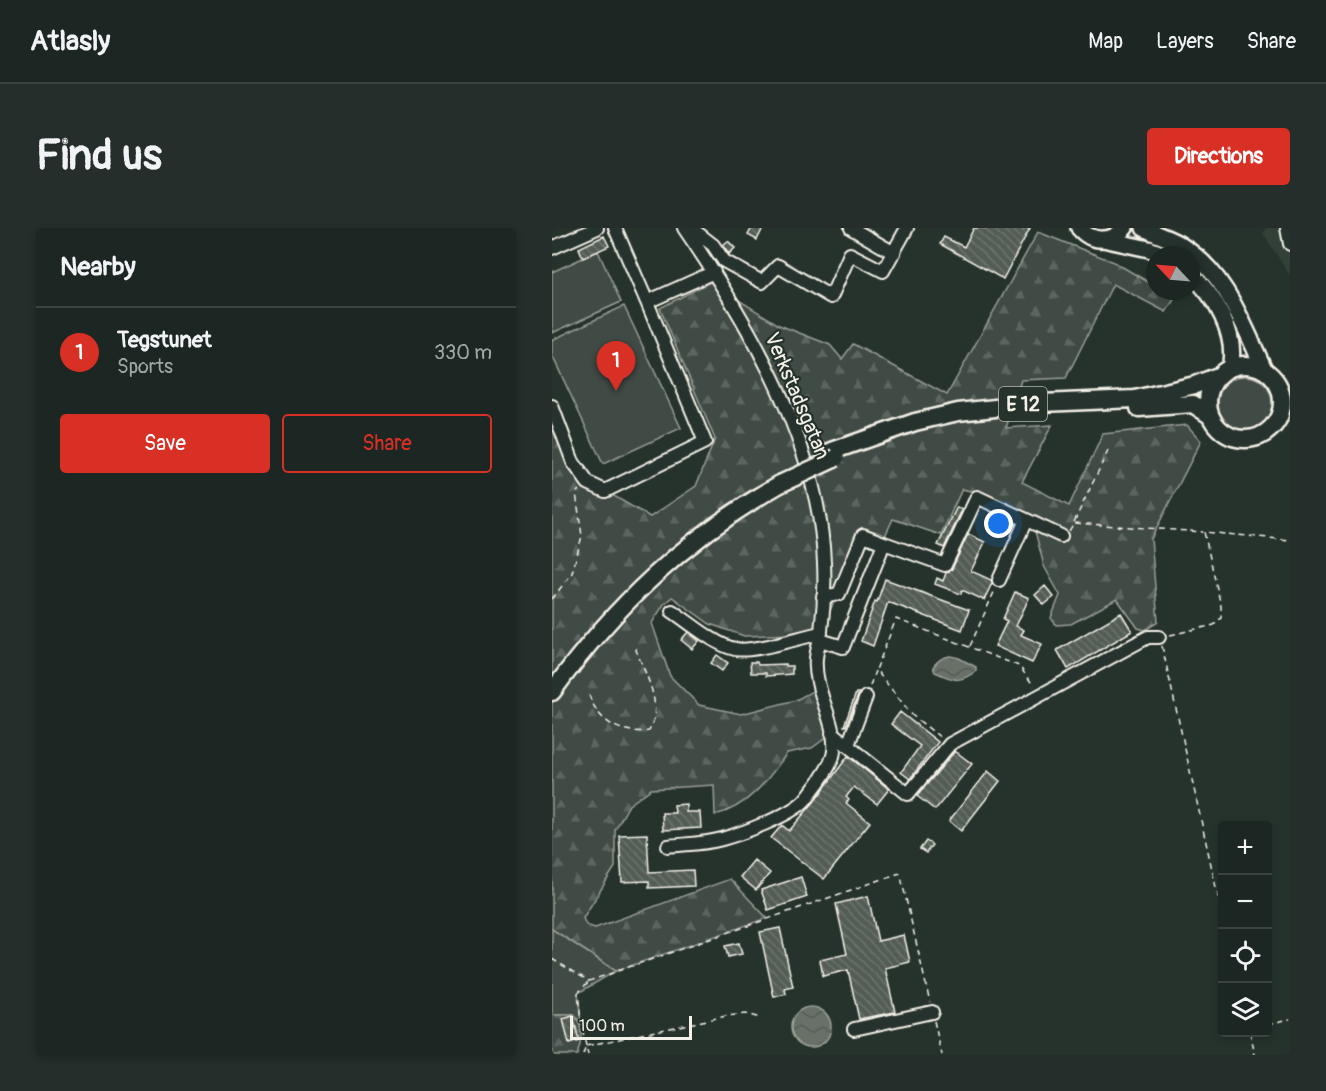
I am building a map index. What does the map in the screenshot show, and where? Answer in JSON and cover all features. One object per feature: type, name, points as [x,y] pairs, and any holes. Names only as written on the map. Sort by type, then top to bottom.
[{"type":"highway","name":"E 12","points":[[552,677],[594,625],[656,561],[742,496],[834,454],[915,422],[958,412],[1042,403],[1135,399],[1195,385],[1245,365],[1265,371]]},
{"type":"highway","points":[[1265,371],[1275,381],[1285,397],[1279,416],[1266,432]]},
{"type":"highway","points":[[1211,416],[1208,409],[1208,395],[1224,372]]},
{"type":"highway","name":"E 12","points":[[834,454],[941,424],[1048,410],[1117,410],[1193,404],[1211,416],[1218,428],[1237,438],[1252,438],[1290,424]]},
{"type":"highway","name":"E 12","points":[[552,692],[600,631],[642,586],[706,531],[778,480]]},
{"type":"main road","points":[[1079,228],[1088,236],[1146,248]]},
{"type":"main road","points":[[1103,239],[1115,236],[1125,228]]},
{"type":"main road","points":[[1144,228],[1190,251],[1218,278],[1234,303],[1265,371]]},
{"type":"main road","points":[[1200,284],[1223,318],[1232,347],[1233,357],[1224,372]]},
{"type":"street","points":[[552,248],[597,228]]},
{"type":"street","points":[[552,406],[573,462],[588,483],[605,491],[705,442],[615,228]]},
{"type":"street","name":"Verkstadsgatan","points":[[668,846],[721,839],[776,819],[803,802],[826,771],[834,752],[832,734],[818,688],[816,658],[821,637],[824,563],[821,532],[810,478],[797,437],[777,388],[744,322],[684,228]]},
{"type":"street","points":[[691,228],[713,245],[724,261],[762,282],[778,266],[831,297],[850,254],[883,271],[907,228]]},
{"type":"street","points":[[851,228],[894,253]]},
{"type":"street","points":[[1287,228],[1290,244]]},
{"type":"street","points":[[648,302],[714,272]]},
{"type":"street","points":[[823,597],[839,594],[863,535],[945,565],[977,497],[1061,536]]},
{"type":"street","points":[[999,580],[1026,519]]},
{"type":"street","points":[[672,610],[724,645],[735,649],[750,649],[821,637],[843,647],[884,543]]},
{"type":"street","points":[[832,734],[908,794],[950,744],[1148,637],[1160,637]]},
{"type":"street","points":[[848,745],[866,697]]},
{"type":"street","points":[[854,1029],[932,1012]]},
{"type":"path","points":[[1061,536],[1068,532],[1074,523],[1108,451]]},
{"type":"path","points":[[552,599],[572,573],[582,536],[576,493],[588,483]]},
{"type":"path","points":[[1074,523],[1290,540]]},
{"type":"path","points":[[1204,532],[1221,606],[1221,618],[1214,625],[1160,637],[1218,896]]},
{"type":"path","points":[[970,646],[999,580]]},
{"type":"path","points":[[866,697],[896,619],[1019,666],[1040,695]]},
{"type":"path","points":[[589,695],[601,718],[612,725],[636,732],[650,731],[655,720],[656,706],[634,644]]},
{"type":"path","points":[[876,670],[914,716],[950,744]]},
{"type":"path","points":[[588,1055],[580,1023],[578,993],[589,981],[900,873],[942,1055]]},
{"type":"path","points":[[552,959],[589,981]]},
{"type":"path","points":[[586,1046],[726,1016],[746,1014],[760,1018]]},
{"type":"path","points":[[1272,1023],[1290,1019]]},
{"type":"path","points":[[1251,1037],[1255,1055]]},
{"type":"path","points":[[583,1055],[586,1046]]},
{"type":"shaded area","points":[[1267,228],[1290,228],[1290,276],[1263,233]]},
{"type":"green space","points":[[1038,232],[1114,262],[1146,281],[1146,300],[1174,300],[1166,312],[1113,284],[1066,378],[1021,380],[1006,428],[1052,425],[1022,482],[1069,506],[1103,434],[1187,425],[1201,441],[1151,539],[1158,622],[1145,630],[1138,628],[1117,599],[1071,624],[1056,625],[1051,618],[1060,595],[1044,566],[1033,523],[978,493],[962,489],[941,535],[893,519],[884,538],[863,530],[821,633],[744,636],[710,624],[672,597],[664,604],[652,623],[670,676],[699,705],[741,714],[796,700],[818,688],[832,733],[812,748],[787,753],[756,791],[738,806],[727,811],[715,815],[714,785],[651,789],[629,805],[615,830],[615,867],[583,918],[586,925],[595,928],[730,879],[767,918],[616,971],[552,929],[552,427],[558,425],[573,462],[605,491],[650,517],[696,486],[715,439],[660,308],[710,282],[779,325],[830,345],[842,359],[853,344],[947,395]]},
{"type":"green space","points":[[598,251],[621,302],[552,333],[552,272]]},
{"type":"green space","points":[[624,306],[681,428],[603,464],[552,355],[552,340]]},
{"type":"green space","points":[[1245,376],[1255,378],[1264,384],[1270,393],[1272,403],[1270,413],[1264,422],[1255,428],[1245,430],[1235,428],[1226,422],[1220,413],[1218,403],[1220,393],[1226,384],[1235,378]]},
{"type":"green space","points":[[552,929],[616,971],[578,993],[581,1023],[574,1015],[552,1015]]},
{"type":"green space","points":[[552,1015],[574,1015],[581,1034],[577,1055],[552,1055]]},
{"type":"water","points":[[950,656],[976,667],[976,671],[960,679],[935,672],[933,667],[936,663]]},
{"type":"water","points":[[811,1007],[825,1013],[831,1027],[825,1041],[811,1047],[797,1041],[791,1027],[797,1013]]},
{"type":"building","points":[[752,228],[763,228],[757,240],[748,235]]},
{"type":"building","points":[[974,228],[1030,228],[1003,279],[940,244],[944,237],[964,247]]},
{"type":"building","points":[[604,236],[609,246],[583,258],[579,248]]},
{"type":"building","points":[[728,241],[735,248],[729,254],[723,245]]},
{"type":"building","points":[[957,507],[962,510],[944,548],[938,545]]},
{"type":"building","points":[[968,534],[985,542],[971,571],[991,580],[992,583],[984,600],[962,590],[961,594],[935,584],[937,578],[943,581],[946,573],[952,569]]},
{"type":"building","points":[[885,579],[969,610],[962,630],[888,602],[873,646],[861,641]]},
{"type":"building","points":[[1045,586],[1054,597],[1044,605],[1035,595]]},
{"type":"building","points":[[1015,592],[1029,598],[1016,626],[1024,630],[1021,635],[1042,644],[1032,663],[995,646],[1007,621],[1003,619]]},
{"type":"building","points":[[1121,613],[1132,631],[1068,669],[1057,650]]},
{"type":"building","points":[[688,632],[699,641],[692,649],[681,640]]},
{"type":"building","points":[[717,655],[728,663],[722,671],[711,663]]},
{"type":"building","points":[[750,662],[757,662],[758,665],[786,664],[786,666],[792,666],[792,674],[766,676],[766,673],[751,673]]},
{"type":"building","points":[[856,693],[859,693],[846,726],[844,726]]},
{"type":"building","points":[[900,712],[938,742],[910,779],[901,772],[920,746],[891,724]]},
{"type":"building","points":[[955,751],[972,764],[935,810],[917,796]]},
{"type":"building","points":[[848,756],[889,789],[877,804],[854,787],[846,797],[849,800],[846,803],[870,822],[824,879],[771,838],[782,825],[789,831]]},
{"type":"building","points":[[988,771],[1000,781],[961,831],[949,821]]},
{"type":"building","points":[[686,804],[686,812],[700,812],[701,828],[663,830],[662,813],[675,813],[674,805]]},
{"type":"building","points":[[647,834],[649,872],[693,870],[694,886],[649,888],[649,881],[622,882],[619,835]]},
{"type":"building","points":[[926,841],[932,845],[926,853],[920,849]]},
{"type":"building","points":[[754,860],[770,873],[756,890],[740,877]]},
{"type":"building","points":[[801,877],[807,897],[768,910],[761,890]]},
{"type":"building","points":[[868,896],[878,941],[904,935],[910,962],[885,968],[895,1012],[859,1019],[848,970],[823,976],[820,960],[847,954],[836,904]]},
{"type":"building","points":[[780,928],[793,987],[785,989],[786,994],[774,997],[760,932]]},
{"type":"building","points":[[739,943],[742,954],[728,957],[725,946]]},
{"type":"building","points":[[573,1016],[579,1041],[569,1044],[563,1019]]},
{"type":"place","name":"Tegstunet","points":[[616,391]]}]
